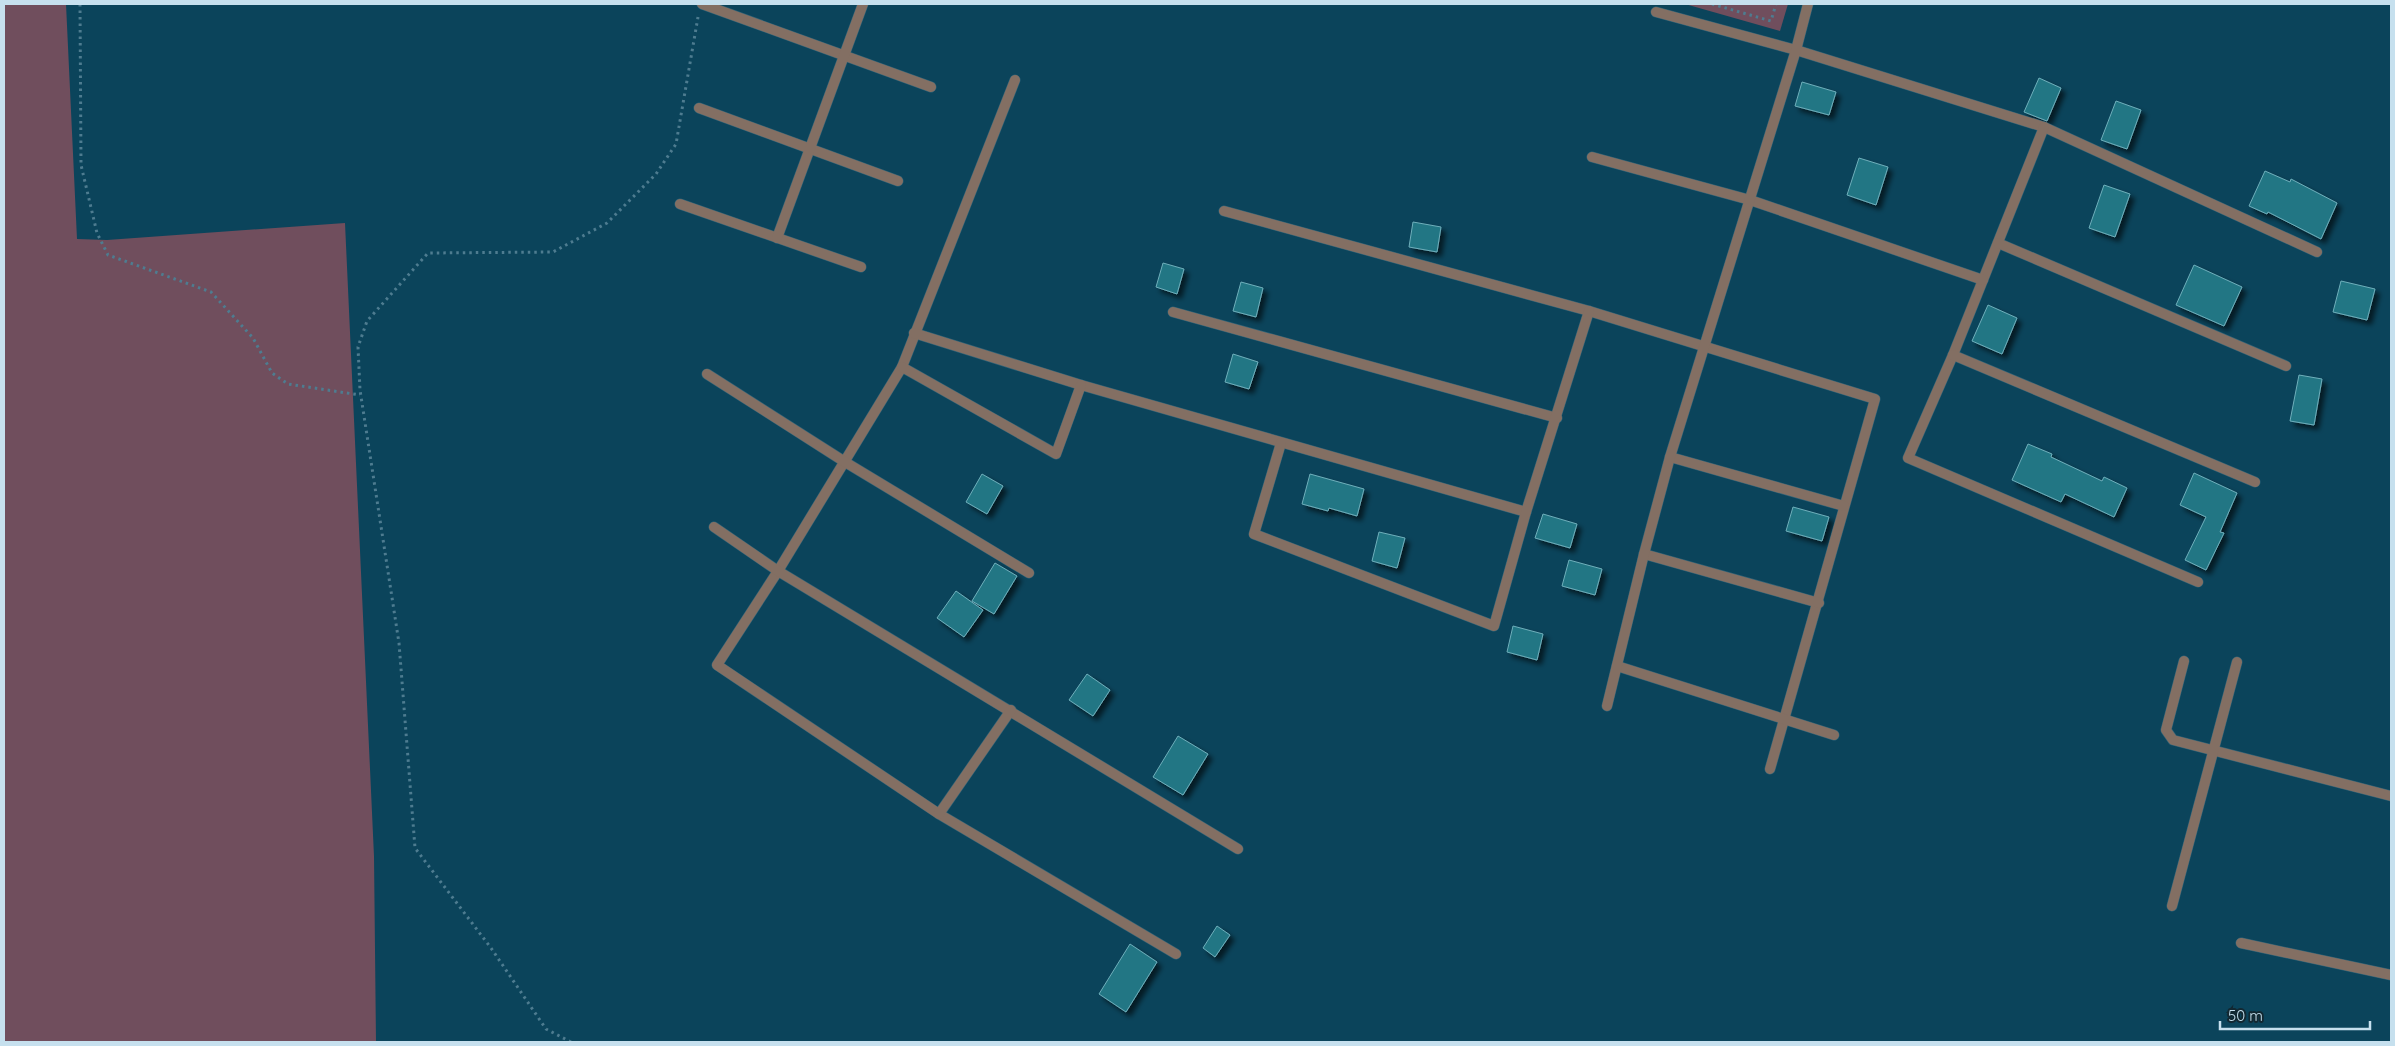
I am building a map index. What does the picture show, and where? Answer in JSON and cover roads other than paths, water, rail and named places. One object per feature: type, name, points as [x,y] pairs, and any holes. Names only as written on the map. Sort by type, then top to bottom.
[{"type":"street","points":[[777,238],[863,4]]},
{"type":"street","points":[[1607,706],[1670,457],[1796,50],[1808,4]]},
{"type":"street","points":[[700,8],[931,87]]},
{"type":"street","points":[[1656,12],[1796,50],[2044,127],[2317,252]]},
{"type":"street","points":[[1015,80],[902,367],[778,571],[717,665],[939,814],[1176,954]]},
{"type":"street","points":[[699,108],[898,181]]},
{"type":"street","points":[[2044,127],[1983,280],[1908,458],[2198,582]]},
{"type":"street","points":[[1592,157],[1750,200],[1983,280]]},
{"type":"street","points":[[680,204],[862,267]]},
{"type":"street","points":[[1224,211],[1589,311],[1875,398],[1819,603],[1770,769]]},
{"type":"street","points":[[1998,243],[2286,366]]},
{"type":"street","points":[[1282,443],[1254,534],[1494,626],[1526,512],[1589,311]]},
{"type":"street","points":[[1173,312],[1557,418]]},
{"type":"street","points":[[914,333],[1081,385],[1526,512]]},
{"type":"street","points":[[1952,354],[2255,482]]},
{"type":"street","points":[[902,367],[1056,454],[1081,385]]},
{"type":"street","points":[[707,374],[844,462],[1029,573]]},
{"type":"street","points":[[1670,457],[1844,506]]},
{"type":"street","points":[[714,527],[778,571],[1011,710],[1238,849]]},
{"type":"street","points":[[1644,554],[1819,603]]},
{"type":"street","points":[[2184,661],[2166,730],[2173,740],[2213,752],[2391,796]]},
{"type":"street","points":[[2172,906],[2237,662]]},
{"type":"street","points":[[1617,666],[1834,735]]},
{"type":"street","points":[[939,814],[1011,710]]},
{"type":"street","points":[[2241,943],[2391,975]]}]
